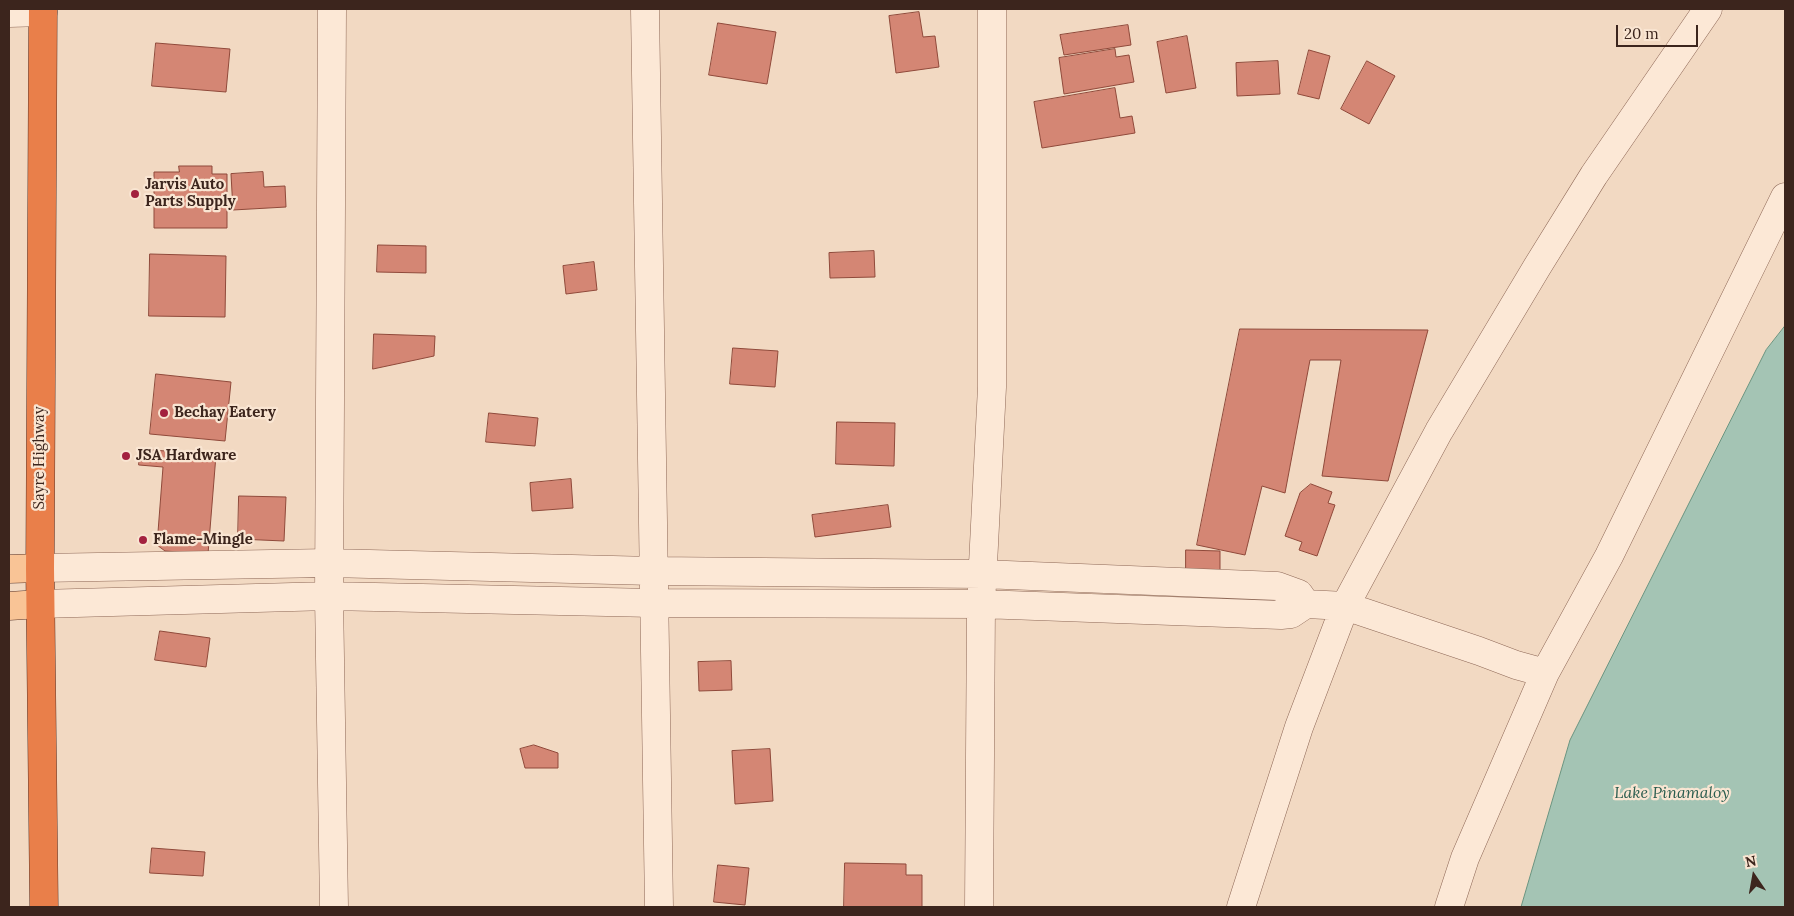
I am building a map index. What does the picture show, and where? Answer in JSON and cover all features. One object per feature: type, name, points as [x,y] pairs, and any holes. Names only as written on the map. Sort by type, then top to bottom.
[{"type":"highway","name":"Sayre Highway","points":[[43,10],[40,604],[44,907]]},
{"type":"main road","points":[[9,568],[40,568]]},
{"type":"main road","points":[[9,606],[18,607],[40,604]]},
{"type":"street","points":[[332,9],[329,596],[334,907]]},
{"type":"street","points":[[645,9],[659,907]]},
{"type":"street","points":[[979,907],[981,604],[992,387],[992,9]]},
{"type":"street","points":[[1241,907],[1299,727],[1346,606],[1439,431],[1537,267],[1594,175],[1708,9]]},
{"type":"street","points":[[9,13],[43,10]]},
{"type":"street","points":[[1449,907],[1465,858],[1545,673],[1614,547],[1785,197]]},
{"type":"street","points":[[40,568],[329,564],[653,571],[982,574],[1277,586],[1299,594],[1306,604]]},
{"type":"street","points":[[40,604],[329,596],[654,603],[981,604],[1281,615],[1291,614],[1306,604],[1346,606],[1479,650],[1516,665],[1545,673]]},
{"type":"water","name":"Lake Pinamaloy","points":[[1785,326],[1785,907],[1521,907],[1570,740],[1766,350]]},
{"type":"building","points":[[919,12],[923,37],[935,36],[939,67],[896,73],[889,16]]},
{"type":"building","points":[[718,23],[776,32],[767,84],[709,75]]},
{"type":"building","points":[[1128,25],[1131,45],[1064,55],[1060,35]]},
{"type":"building","points":[[1187,36],[1196,88],[1166,93],[1157,42]]},
{"type":"building","points":[[156,43],[230,49],[226,92],[152,86]]},
{"type":"building","points":[[1115,49],[1116,57],[1129,55],[1134,82],[1064,94],[1059,58]]},
{"type":"building","points":[[1309,50],[1330,56],[1319,99],[1298,94]]},
{"type":"building","points":[[1278,61],[1280,94],[1237,96],[1236,63]]},
{"type":"building","points":[[1367,61],[1395,76],[1369,124],[1341,109]]},
{"type":"building","points":[[1115,88],[1120,118],[1132,116],[1135,133],[1042,148],[1034,102]]},
{"type":"building","points":[[179,166],[212,166],[212,174],[227,174],[227,228],[154,228],[154,172],[179,172]]},
{"type":"building","points":[[263,172],[264,187],[285,186],[286,207],[233,210],[231,174]]},
{"type":"building","points":[[378,245],[426,246],[426,273],[377,272]]},
{"type":"building","points":[[874,251],[875,277],[830,278],[829,253]]},
{"type":"building","points":[[150,254],[226,256],[225,317],[149,316]]},
{"type":"building","points":[[594,262],[597,290],[566,294],[563,266]]},
{"type":"building","points":[[1240,329],[1428,330],[1388,481],[1322,476],[1341,360],[1310,360],[1285,493],[1262,486],[1245,555],[1197,545]]},
{"type":"building","points":[[374,334],[435,336],[434,356],[373,369]]},
{"type":"building","points":[[733,348],[778,351],[775,387],[730,384]]},
{"type":"building","points":[[156,374],[231,382],[225,441],[150,434]]},
{"type":"building","points":[[489,413],[538,418],[535,446],[486,442]]},
{"type":"building","points":[[837,422],[895,423],[894,466],[836,464]]},
{"type":"building","points":[[140,449],[216,455],[208,554],[165,551],[157,545],[163,467],[139,465]]},
{"type":"building","points":[[571,479],[573,508],[532,511],[530,483]]},
{"type":"building","points":[[1311,484],[1332,492],[1328,503],[1335,505],[1317,556],[1299,550],[1302,542],[1285,536],[1300,493]]},
{"type":"building","points":[[239,496],[286,497],[284,541],[238,539]]},
{"type":"building","points":[[888,505],[891,527],[815,537],[812,515]]},
{"type":"building","points":[[1186,550],[1220,551],[1220,576],[1186,575]]},
{"type":"building","points":[[160,631],[210,638],[206,667],[155,660]]},
{"type":"building","points":[[731,661],[732,690],[699,691],[698,662]]},
{"type":"building","points":[[534,745],[558,753],[558,768],[525,768],[520,749]]},
{"type":"building","points":[[770,749],[773,801],[735,804],[732,751]]},
{"type":"building","points":[[152,848],[205,852],[203,876],[150,873]]},
{"type":"building","points":[[845,863],[906,864],[906,875],[922,875],[922,907],[844,907]]},
{"type":"building","points":[[718,865],[749,868],[745,905],[714,902]]},
{"type":"place","name":"Jarvis Auto Parts Supply","points":[[135,194]]},
{"type":"place","name":"Bechay Eatery","points":[[164,413]]},
{"type":"place","name":"JSA Hardware","points":[[126,456]]},
{"type":"place","name":"Flame-Mingle","points":[[143,540]]}]
